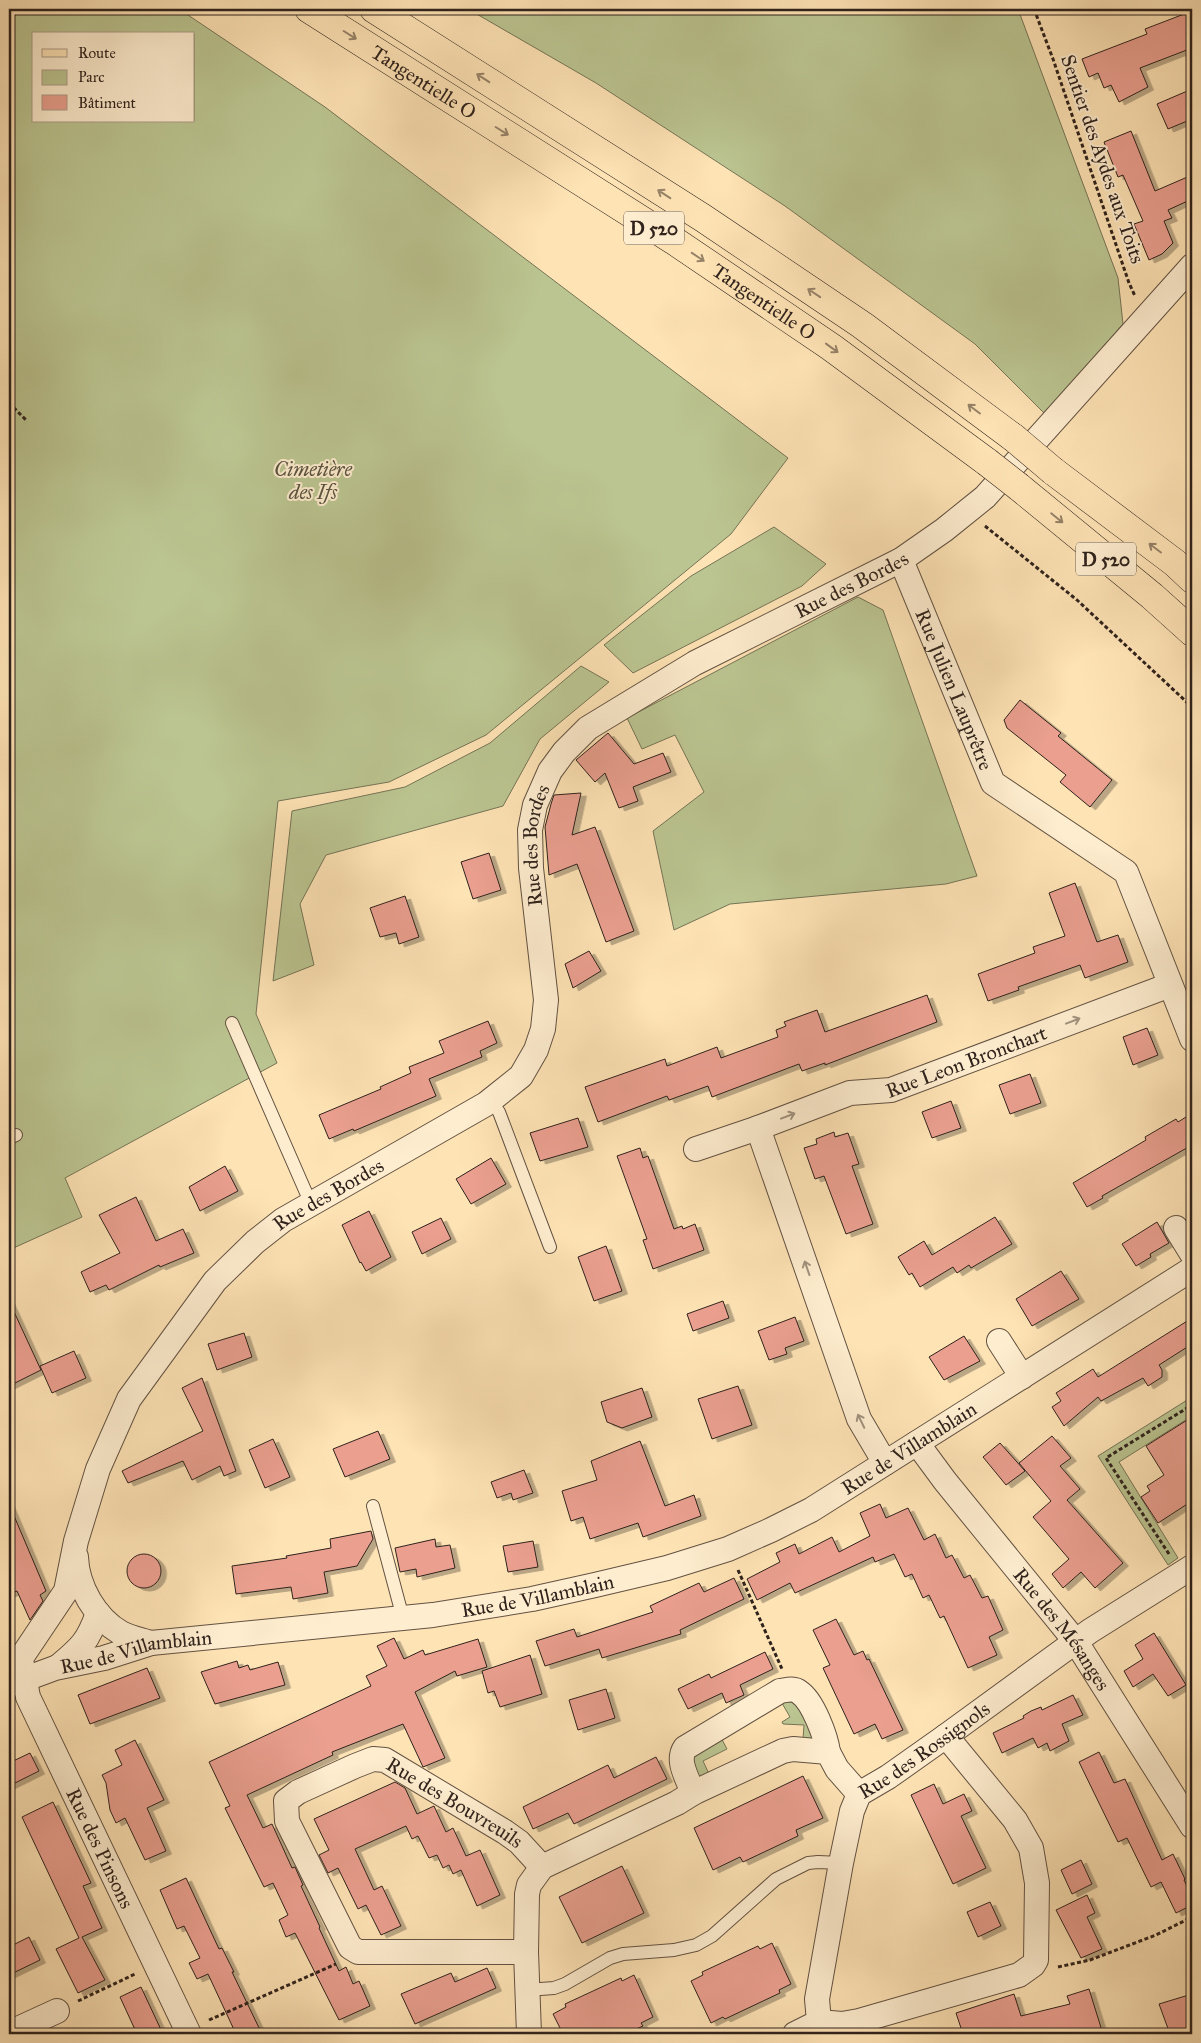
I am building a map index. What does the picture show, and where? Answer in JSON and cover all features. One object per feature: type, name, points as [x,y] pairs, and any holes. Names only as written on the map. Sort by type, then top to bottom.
[{"type":"main road","name":"Tangentielle O","points":[[309,9],[676,242],[831,347],[1019,487],[1152,596],[1192,632]]},
{"type":"main road","name":"Tangentielle O","points":[[374,9],[703,218],[862,326],[1014,438],[1053,471],[1175,563],[1192,579]]},
{"type":"street","name":"Rue des Bordes","points":[[16,1673],[66,1591],[76,1540],[98,1469],[129,1399],[215,1281],[255,1242],[283,1220],[491,1101],[521,1076],[536,1050],[543,1029],[546,1000],[531,868],[530,830],[539,796],[550,772],[564,752],[588,728],[695,663],[901,560],[967,511],[992,490],[1192,266]]},
{"type":"street","name":"Rue Julien Lauprêtre","points":[[901,560],[993,783],[1126,872],[1192,1039]]},
{"type":"street","name":"Rue Leon Bronchart","points":[[696,1149],[850,1093],[891,1090],[1170,984]]},
{"type":"street","points":[[758,1128],[859,1419],[885,1463]]},
{"type":"street","points":[[1176,1228],[1192,1254]]},
{"type":"street","name":"Rue de Villamblain","points":[[16,1673],[56,1668],[104,1658],[151,1643],[403,1618],[532,1599],[667,1568],[728,1549],[772,1530],[811,1510],[1192,1269]]},
{"type":"street","points":[[999,1341],[1022,1377]]},
{"type":"street","name":"Rue des Mésanges","points":[[917,1443],[945,1481],[1076,1642],[1192,1826]]},
{"type":"street","name":"Rue des Bordes","points":[[76,1540],[76,1568],[88,1599],[98,1612],[121,1633],[151,1643]]},
{"type":"street","name":"Rue des Rossignols","points":[[818,2022],[817,1999],[841,1863],[852,1811],[859,1794],[888,1777],[1076,1642],[1187,1570]]},
{"type":"street","points":[[56,1668],[80,1649],[91,1634],[98,1612]]},
{"type":"street","name":"Rue des Pinsons","points":[[16,1673],[188,2032]]},
{"type":"street","points":[[693,1793],[680,1761],[681,1753],[685,1748],[780,1691],[787,1690],[799,1691],[807,1699],[826,1740],[828,1752],[836,1769],[859,1794]]},
{"type":"street","points":[[795,2034],[818,2022],[842,2024],[859,2022],[1018,1975],[1033,1965],[1038,1952],[1037,1883],[1031,1848],[1015,1820],[946,1736]]},
{"type":"street","points":[[529,2034],[526,1952],[529,1885],[542,1867],[783,1751],[793,1749],[828,1752]]},
{"type":"street","name":"Rue des Bouvreuils","points":[[358,1952],[350,1947],[287,1821],[286,1801],[306,1788],[373,1759],[385,1760],[506,1832],[519,1842],[542,1867]]},
{"type":"street","points":[[358,1952],[526,1952]]},
{"type":"street","points":[[9,2033],[57,2011]]},
{"type":"lane","points":[[232,1023],[311,1204]]},
{"type":"lane","points":[[491,1101],[499,1112],[550,1247]]},
{"type":"lane","points":[[373,1506],[403,1618]]},
{"type":"lane","points":[[527,1990],[554,1988],[565,1984],[610,1958],[623,1954],[674,1950],[696,1945],[712,1936],[776,1879],[808,1863],[841,1863]]},
{"type":"path","name":"Sentier des Aydes aux Toits","points":[[1034,9],[1053,59],[1129,283],[1146,318]]},
{"type":"path","points":[[9,403],[27,421]]},
{"type":"path","points":[[967,511],[1077,600],[1192,707]]},
{"type":"path","points":[[1187,1570],[1106,1458],[1192,1404]]},
{"type":"path","points":[[737,1569],[786,1676],[787,1690]]},
{"type":"path","points":[[1033,1965],[1039,1968],[1064,1967],[1090,1960],[1156,1935],[1192,1917]]},
{"type":"path","points":[[188,2032],[351,1958],[358,1952]]},
{"type":"path","points":[[57,2011],[156,1964]]},
{"type":"green space","name":"Cimetière des Ifs","points":[[9,9],[179,9],[325,107],[788,458],[731,534],[486,735],[389,782],[278,801],[256,1014],[277,1063],[65,1178],[82,1217],[9,1250]]},
{"type":"green space","points":[[468,9],[1018,9],[1118,278],[1123,324],[1045,414],[975,344],[785,206],[596,83]]},
{"type":"green space","points":[[774,527],[826,564],[802,586],[633,673],[604,645],[691,576]]},
{"type":"green space","points":[[858,597],[883,610],[977,876],[946,884],[730,904],[674,930],[653,831],[704,792],[675,735],[642,749],[627,718]]},
{"type":"green space","points":[[581,666],[609,682],[540,739],[503,806],[326,855],[300,904],[314,965],[273,981],[292,811],[405,787],[490,743]]},
{"type":"green space","points":[[1192,1397],[1192,1416],[1119,1462],[1178,1558],[1168,1565],[1098,1456]]},
{"type":"green space","points":[[779,1698],[798,1699],[814,1737],[809,1740],[803,1739],[804,1725],[783,1724],[782,1722],[790,1717]]},
{"type":"green space","points":[[719,1734],[727,1749],[703,1761],[710,1776],[701,1778],[696,1775],[690,1755]]},
{"type":"building","points":[[1192,11],[1192,48],[1140,68],[1148,87],[1119,102],[1111,85],[1104,88],[1098,73],[1089,77],[1082,59],[1147,34],[1145,29]]},
{"type":"building","points":[[1192,89],[1192,119],[1168,129],[1157,104]]},
{"type":"building","points":[[1131,131],[1155,191],[1192,175],[1192,199],[1168,210],[1172,218],[1164,221],[1173,243],[1162,254],[1149,260],[1134,224],[1143,221],[1123,175],[1118,177],[1104,142]]},
{"type":"building","points":[[1020,700],[1061,733],[1058,736],[1112,780],[1090,807],[1060,782],[1066,775],[1007,728],[1004,720]]},
{"type":"building","points":[[608,733],[634,764],[663,753],[671,772],[633,787],[638,801],[619,808],[605,773],[595,782],[576,760]]},
{"type":"building","points":[[581,793],[572,835],[595,827],[634,931],[606,942],[577,864],[549,875],[545,827],[554,795]]},
{"type":"building","points":[[489,853],[501,890],[473,899],[461,862]]},
{"type":"building","points":[[1075,883],[1097,942],[1118,935],[1128,962],[1085,978],[1080,965],[1018,987],[1019,990],[988,1001],[978,974],[1035,953],[1033,947],[1065,936],[1049,893]]},
{"type":"building","points":[[405,896],[419,937],[399,944],[396,933],[380,937],[370,908]]},
{"type":"building","points":[[589,951],[601,971],[573,988],[565,964]]},
{"type":"building","points":[[927,995],[937,1022],[825,1065],[825,1063],[802,1071],[799,1064],[712,1097],[708,1086],[669,1100],[667,1096],[598,1122],[585,1087],[665,1059],[667,1066],[717,1047],[721,1058],[778,1037],[776,1030],[786,1026],[784,1022],[817,1010],[825,1032]]},
{"type":"building","points":[[488,1021],[497,1043],[480,1051],[482,1057],[429,1079],[436,1096],[354,1131],[353,1129],[329,1139],[319,1115],[381,1089],[380,1087],[411,1073],[409,1067],[444,1053],[439,1041]]},
{"type":"building","points":[[1147,1028],[1158,1055],[1133,1065],[1123,1037]]},
{"type":"building","points":[[1030,1074],[1041,1103],[1010,1114],[999,1085]]},
{"type":"building","points":[[951,1101],[961,1128],[932,1138],[922,1112]]},
{"type":"building","points":[[1186,1117],[1192,1128],[1192,1145],[1102,1196],[1103,1198],[1087,1207],[1073,1183],[1146,1140],[1145,1137],[1176,1119],[1178,1122]]},
{"type":"building","points":[[578,1118],[588,1147],[540,1161],[530,1133]]},
{"type":"building","points":[[834,1132],[835,1137],[848,1133],[859,1164],[852,1166],[873,1224],[846,1234],[824,1176],[815,1179],[804,1148],[817,1144],[816,1139]]},
{"type":"building","points":[[640,1148],[643,1158],[648,1156],[674,1229],[682,1226],[683,1229],[695,1224],[704,1250],[653,1269],[643,1240],[647,1239],[617,1156]]},
{"type":"building","points":[[491,1158],[506,1184],[471,1204],[456,1179]]},
{"type":"building","points":[[225,1166],[238,1191],[200,1211],[189,1187]]},
{"type":"building","points":[[136,1197],[156,1241],[183,1229],[194,1253],[160,1267],[159,1265],[109,1290],[106,1285],[90,1292],[81,1272],[120,1253],[99,1215]]},
{"type":"building","points":[[369,1211],[391,1257],[366,1271],[360,1263],[342,1225]]},
{"type":"building","points":[[995,1217],[1012,1244],[971,1268],[969,1265],[957,1273],[953,1267],[920,1287],[912,1273],[909,1275],[898,1257],[924,1241],[932,1255]]},
{"type":"building","points":[[441,1218],[451,1239],[422,1254],[412,1232]]},
{"type":"building","points":[[1157,1222],[1169,1243],[1150,1254],[1151,1257],[1136,1266],[1122,1244]]},
{"type":"building","points":[[606,1246],[622,1291],[594,1301],[578,1257]]},
{"type":"building","points":[[1061,1271],[1079,1299],[1032,1326],[1016,1299]]},
{"type":"building","points":[[9,1301],[41,1370],[9,1386]]},
{"type":"building","points":[[723,1301],[729,1318],[693,1331],[687,1314]]},
{"type":"building","points":[[795,1317],[804,1341],[785,1348],[787,1354],[769,1360],[758,1331]]},
{"type":"building","points":[[1192,1318],[1192,1344],[1159,1365],[1162,1370],[1162,1377],[1148,1386],[1143,1378],[1101,1401],[1098,1397],[1064,1426],[1052,1407],[1061,1401],[1056,1393],[1093,1369],[1098,1377]]},
{"type":"building","points":[[244,1333],[252,1357],[217,1370],[208,1344]]},
{"type":"building","points":[[964,1336],[980,1361],[944,1380],[929,1357]]},
{"type":"building","points":[[74,1351],[86,1378],[52,1393],[40,1366]]},
{"type":"building","points":[[202,1378],[236,1471],[224,1476],[220,1466],[192,1480],[183,1461],[128,1483],[122,1471],[203,1431],[182,1388]]},
{"type":"building","points":[[738,1386],[752,1425],[712,1439],[698,1399]]},
{"type":"building","points":[[642,1388],[652,1417],[622,1428],[607,1422],[601,1402]]},
{"type":"building","points":[[1192,1417],[1192,1501],[1158,1523],[1141,1497],[1150,1491],[1147,1486],[1164,1475],[1146,1446]]},
{"type":"building","points":[[378,1431],[390,1459],[345,1477],[333,1449]]},
{"type":"building","points":[[1052,1436],[1071,1458],[1060,1466],[1080,1489],[1067,1500],[1123,1563],[1095,1588],[1081,1572],[1063,1588],[1052,1574],[1069,1559],[1033,1517],[1051,1501],[1019,1463]]},
{"type":"building","points":[[273,1439],[290,1477],[265,1488],[249,1450]]},
{"type":"building","points":[[640,1441],[665,1506],[694,1495],[701,1516],[643,1537],[638,1523],[590,1539],[583,1517],[571,1521],[562,1491],[597,1480],[591,1461]]},
{"type":"building","points":[[1000,1443],[1025,1471],[1006,1485],[983,1457]]},
{"type":"building","points":[[524,1470],[533,1493],[513,1500],[511,1493],[497,1498],[491,1482]]},
{"type":"building","points":[[9,1504],[46,1591],[40,1595],[43,1601],[30,1620],[17,1591],[9,1594]]},
{"type":"building","points":[[880,1504],[886,1518],[908,1508],[924,1540],[935,1534],[946,1558],[952,1555],[964,1578],[970,1575],[982,1598],[988,1596],[1003,1630],[989,1637],[997,1655],[968,1668],[944,1616],[940,1618],[929,1595],[923,1598],[912,1574],[905,1577],[894,1554],[875,1562],[873,1557],[795,1593],[790,1583],[757,1600],[747,1579],[780,1562],[776,1553],[795,1544],[799,1554],[832,1537],[839,1552],[870,1536],[860,1513]]},
{"type":"building","points":[[371,1531],[373,1539],[357,1566],[324,1572],[328,1593],[293,1599],[291,1587],[236,1594],[232,1566],[287,1558],[286,1556],[331,1548],[330,1539]]},
{"type":"building","points":[[435,1539],[436,1547],[450,1545],[455,1568],[417,1577],[416,1569],[400,1572],[395,1548]]},
{"type":"building","points":[[533,1541],[538,1567],[508,1572],[503,1546]]},
{"type":"building","points":[[144,1554],[156,1559],[161,1571],[156,1583],[144,1588],[132,1583],[127,1571],[132,1559]]},
{"type":"building","points":[[734,1578],[744,1599],[680,1630],[681,1634],[602,1658],[599,1649],[545,1666],[536,1641],[574,1629],[577,1637],[653,1612],[650,1606],[699,1583],[704,1592]]},
{"type":"building","points":[[836,1619],[854,1655],[863,1651],[867,1660],[869,1659],[903,1730],[882,1739],[875,1724],[854,1734],[823,1668],[830,1665],[813,1630]]},
{"type":"building","points":[[1154,1633],[1186,1685],[1168,1696],[1153,1674],[1133,1687],[1124,1671],[1143,1659],[1135,1645]]},
{"type":"building","points":[[394,1638],[404,1659],[423,1650],[425,1655],[478,1639],[487,1667],[457,1676],[455,1671],[415,1692],[445,1758],[423,1767],[403,1724],[332,1752],[333,1755],[247,1795],[263,1828],[272,1824],[292,1868],[295,1867],[303,1885],[301,1886],[339,1971],[346,1967],[353,1984],[359,1981],[370,2006],[339,2020],[295,1933],[286,1937],[279,1920],[288,1915],[273,1883],[264,1887],[225,1808],[230,1806],[209,1762],[371,1686],[366,1676],[387,1666],[377,1646]]},
{"type":"building","points":[[765,1652],[773,1669],[740,1685],[744,1695],[726,1703],[722,1693],[688,1709],[678,1689],[709,1674],[711,1678]]},
{"type":"building","points":[[530,1655],[542,1694],[500,1707],[494,1691],[488,1693],[482,1671]]},
{"type":"building","points":[[237,1661],[239,1668],[248,1665],[250,1670],[278,1662],[285,1685],[215,1704],[201,1672]]},
{"type":"building","points":[[147,1668],[160,1698],[90,1724],[78,1695]]},
{"type":"building","points":[[606,1689],[615,1718],[578,1730],[569,1700]]},
{"type":"building","points":[[1073,1695],[1083,1715],[1062,1724],[1069,1741],[1050,1751],[1047,1743],[1038,1748],[1033,1738],[1002,1753],[993,1733],[1024,1718],[1023,1716],[1031,1711],[1041,1707],[1042,1710]]},
{"type":"building","points":[[135,1740],[164,1800],[147,1808],[166,1851],[145,1860],[125,1818],[116,1823],[110,1810],[106,1783],[102,1775],[122,1765],[115,1750]]},
{"type":"building","points":[[1099,1752],[1114,1783],[1125,1779],[1162,1860],[1173,1854],[1192,1897],[1192,1905],[1176,1913],[1161,1882],[1151,1887],[1127,1838],[1118,1842],[1079,1762]]},
{"type":"building","points":[[30,1753],[39,1771],[9,1786],[9,1763]]},
{"type":"building","points":[[656,1757],[667,1779],[574,1824],[568,1813],[533,1829],[523,1807],[608,1765],[614,1778]]},
{"type":"building","points":[[803,1776],[823,1818],[796,1830],[798,1836],[743,1862],[740,1857],[713,1870],[694,1828]]},
{"type":"building","points":[[395,1782],[405,1788],[417,1814],[434,1806],[446,1832],[453,1828],[466,1856],[480,1850],[500,1895],[477,1906],[461,1870],[453,1874],[449,1865],[443,1868],[437,1855],[429,1858],[418,1836],[412,1839],[406,1826],[355,1849],[374,1890],[382,1886],[401,1926],[381,1935],[366,1905],[358,1909],[338,1868],[328,1873],[319,1855],[329,1850],[314,1819]]},
{"type":"building","points":[[934,1784],[943,1804],[964,1794],[972,1811],[961,1816],[986,1868],[953,1884],[911,1795]]},
{"type":"building","points":[[53,1802],[91,1883],[83,1886],[102,1928],[82,1937],[105,1980],[78,1993],[56,1949],[79,1938],[22,1817]]},
{"type":"building","points":[[1081,1860],[1092,1884],[1072,1894],[1061,1870]]},
{"type":"building","points":[[622,1866],[644,1913],[582,1943],[559,1897]]},
{"type":"building","points":[[186,1878],[219,1949],[222,1948],[234,1972],[232,1972],[262,2034],[236,2034],[208,1974],[197,1979],[189,1963],[200,1958],[184,1926],[177,1929],[160,1890]]},
{"type":"building","points":[[1087,1895],[1095,1913],[1087,1917],[1102,1949],[1081,1958],[1056,1910]]},
{"type":"building","points":[[990,1902],[1001,1926],[978,1937],[967,1912]]},
{"type":"building","points":[[29,1937],[40,1960],[9,1975],[9,1947]]},
{"type":"building","points":[[772,1943],[791,1984],[779,1990],[780,1993],[725,2019],[723,2017],[711,2023],[691,1981],[703,1975],[702,1972],[758,1946],[760,1949]]},
{"type":"building","points":[[487,1968],[496,1988],[415,2024],[401,1994],[451,1973],[455,1982]]},
{"type":"building","points":[[634,1975],[653,2017],[641,2023],[643,2026],[625,2034],[563,2034],[553,2014],[566,2007],[565,2004],[621,1978],[622,1981]]},
{"type":"building","points":[[141,1987],[163,2034],[137,2034],[120,1997]]},
{"type":"building","points":[[1089,1989],[1103,2034],[963,2034],[956,2013],[1014,1994],[1021,2016],[1070,2004],[1067,1996]]},
{"type":"building","points":[[1192,1994],[1192,2034],[1170,2034],[1159,2004]]}]
